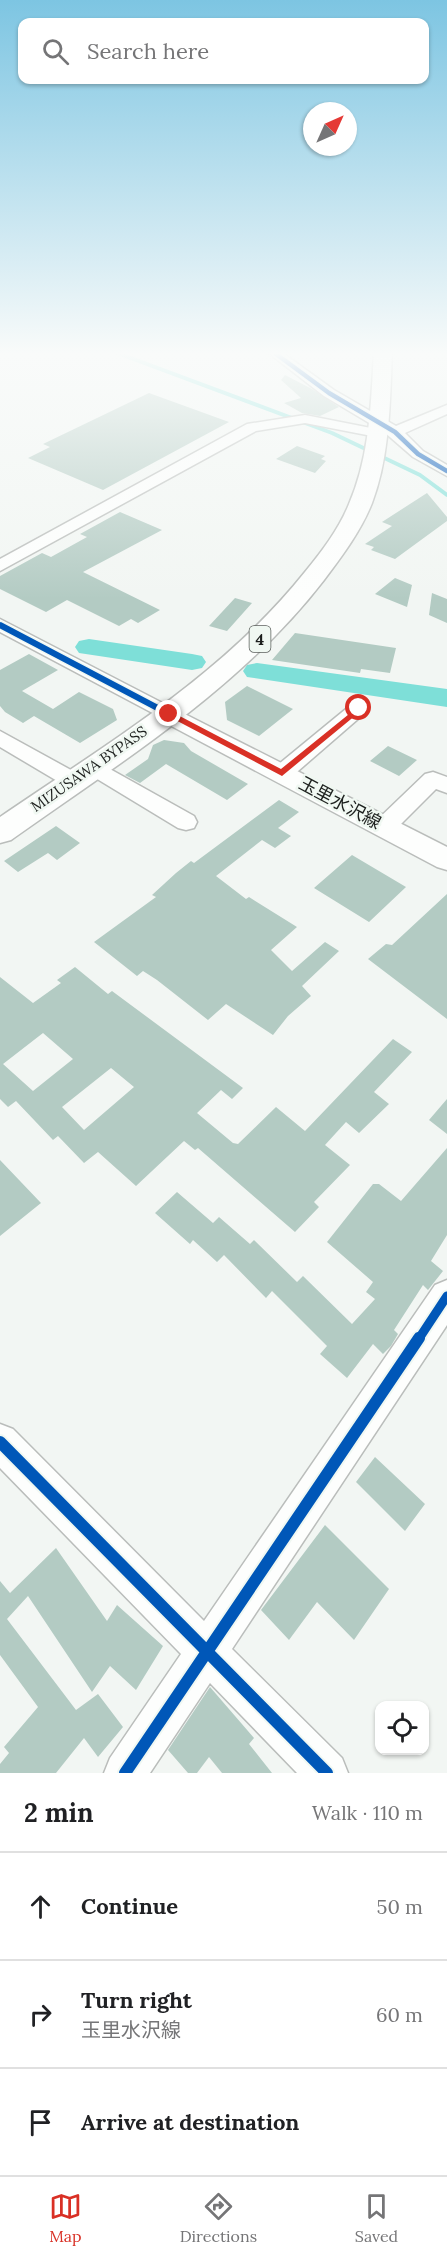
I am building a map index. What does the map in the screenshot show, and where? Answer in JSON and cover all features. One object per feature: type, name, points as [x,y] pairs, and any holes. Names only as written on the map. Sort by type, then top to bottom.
[{"type":"highway","name":"MIZUSAWA BYPASS","points":[[0,832],[169,714],[235,663],[286,613],[315,577],[349,528],[363,497],[383,434]]},
{"type":"main road","name":"玉里水沢線","points":[[169,714],[447,860]]},
{"type":"street","points":[[0,566],[240,434]]},
{"type":"street","points":[[389,434],[447,471]]},
{"type":"street","points":[[0,625],[169,714]]},
{"type":"street","points":[[282,773],[359,708]]},
{"type":"street","points":[[0,738],[82,773],[186,822]]},
{"type":"street","points":[[384,826],[433,779],[447,786]]},
{"type":"street","points":[[125,1773],[447,1296]]},
{"type":"street","points":[[0,1442],[327,1773]]},
{"type":"building","points":[[64,434],[207,434],[103,490],[28,458],[50,447],[43,444]]},
{"type":"building","points":[[297,446],[325,456],[321,459],[326,461],[315,473],[276,459]]},
{"type":"building","points":[[427,493],[447,517],[447,521],[395,559],[371,550],[374,547],[365,544],[392,526],[382,522]]},
{"type":"building","points":[[120,512],[162,530],[83,572],[160,610],[138,623],[131,619],[119,626],[67,600],[46,612],[0,589],[0,576],[42,553],[51,557],[87,537],[80,534]]},
{"type":"building","points":[[395,578],[412,585],[407,607],[375,594]]},
{"type":"building","points":[[432,593],[447,599],[447,623],[429,615]]},
{"type":"building","points":[[235,598],[252,603],[227,631],[209,626]]},
{"type":"building","points":[[295,633],[396,648],[390,673],[361,669],[360,673],[272,660]]},
{"type":"building","points":[[29,654],[58,670],[22,691],[53,709],[79,692],[113,709],[117,720],[80,743],[34,716],[23,723],[5,712],[0,706],[0,670]]},
{"type":"building","points":[[247,686],[293,709],[259,736],[227,720],[225,702]]},
{"type":"building","points":[[164,740],[184,743],[191,751],[248,784],[227,800],[166,764],[140,783],[125,775],[148,759],[153,745]]},
{"type":"building","points":[[388,746],[417,760],[399,776],[370,761]]},
{"type":"building","points":[[279,800],[299,812],[278,828],[291,836],[275,848],[262,840],[216,876],[246,899],[249,897],[297,927],[271,950],[292,971],[325,942],[339,951],[302,986],[311,996],[288,1016],[273,1035],[226,1004],[208,1020],[157,980],[143,971],[137,976],[94,942],[156,897],[152,895],[191,861],[194,863]]},
{"type":"building","points":[[56,826],[80,843],[57,860],[48,853],[18,872],[4,861]]},
{"type":"building","points":[[352,855],[406,887],[369,922],[314,888]]},
{"type":"building","points":[[447,894],[447,1019],[368,959],[386,944],[392,945]]},
{"type":"building","points":[[75,967],[108,994],[112,991],[243,1088],[232,1099],[221,1090],[197,1113],[233,1143],[238,1144],[276,1107],[305,1131],[393,1039],[412,1052],[374,1092],[389,1104],[359,1133],[346,1122],[325,1145],[350,1165],[314,1202],[319,1207],[295,1232],[198,1148],[195,1150],[184,1141],[136,1186],[98,1152],[84,1163],[58,1136],[53,1140],[16,1101],[8,1107],[0,1099],[0,977],[33,1003],[61,983],[57,980]],"holes":[[[43,1033],[73,1059],[33,1091],[3,1064]],[[111,1068],[134,1087],[84,1130],[62,1107]]]},
{"type":"building","points":[[447,1099],[447,1134],[429,1120]]},
{"type":"building","points":[[447,1148],[447,1235],[431,1261],[443,1271],[428,1290],[423,1285],[394,1330],[398,1334],[391,1346],[383,1354],[373,1344],[347,1378],[320,1354],[327,1346],[272,1291],[266,1298],[224,1255],[217,1262],[193,1240],[190,1244],[155,1213],[177,1192],[213,1223],[219,1217],[250,1244],[254,1240],[297,1282],[303,1276],[352,1324],[375,1299],[366,1292],[373,1282],[327,1242],[373,1184],[379,1184],[401,1201]]},
{"type":"building","points":[[0,1160],[41,1203],[0,1236]]},
{"type":"building","points":[[375,1457],[425,1504],[405,1531],[356,1482]]},
{"type":"building","points":[[325,1525],[389,1589],[354,1640],[317,1602],[289,1640],[261,1610]]},
{"type":"building","points":[[56,1548],[107,1621],[117,1605],[163,1646],[136,1690],[110,1666],[92,1692],[28,1596],[7,1619],[76,1710],[98,1694],[123,1727],[98,1757],[84,1738],[56,1773],[0,1773],[0,1764],[9,1753],[4,1747],[38,1707],[0,1655],[0,1581],[10,1593]]},
{"type":"building","points":[[210,1687],[254,1738],[249,1744],[272,1773],[222,1773],[209,1757],[197,1773],[188,1773],[168,1750]]},
{"type":"waterway","points":[[334,434],[420,475],[447,495]]},
{"type":"waterway","points":[[89,647],[192,662]]},
{"type":"waterway","points":[[257,671],[447,698]]},
{"type":"cycle path","points":[[397,434],[418,454],[447,471]]},
{"type":"cycle path","points":[[0,625],[169,714]]},
{"type":"cycle path","points":[[125,1773],[447,1296]]},
{"type":"cycle path","points":[[0,1442],[327,1773]]},
{"type":"route","points":[[169,714],[282,773],[359,708]]}]
